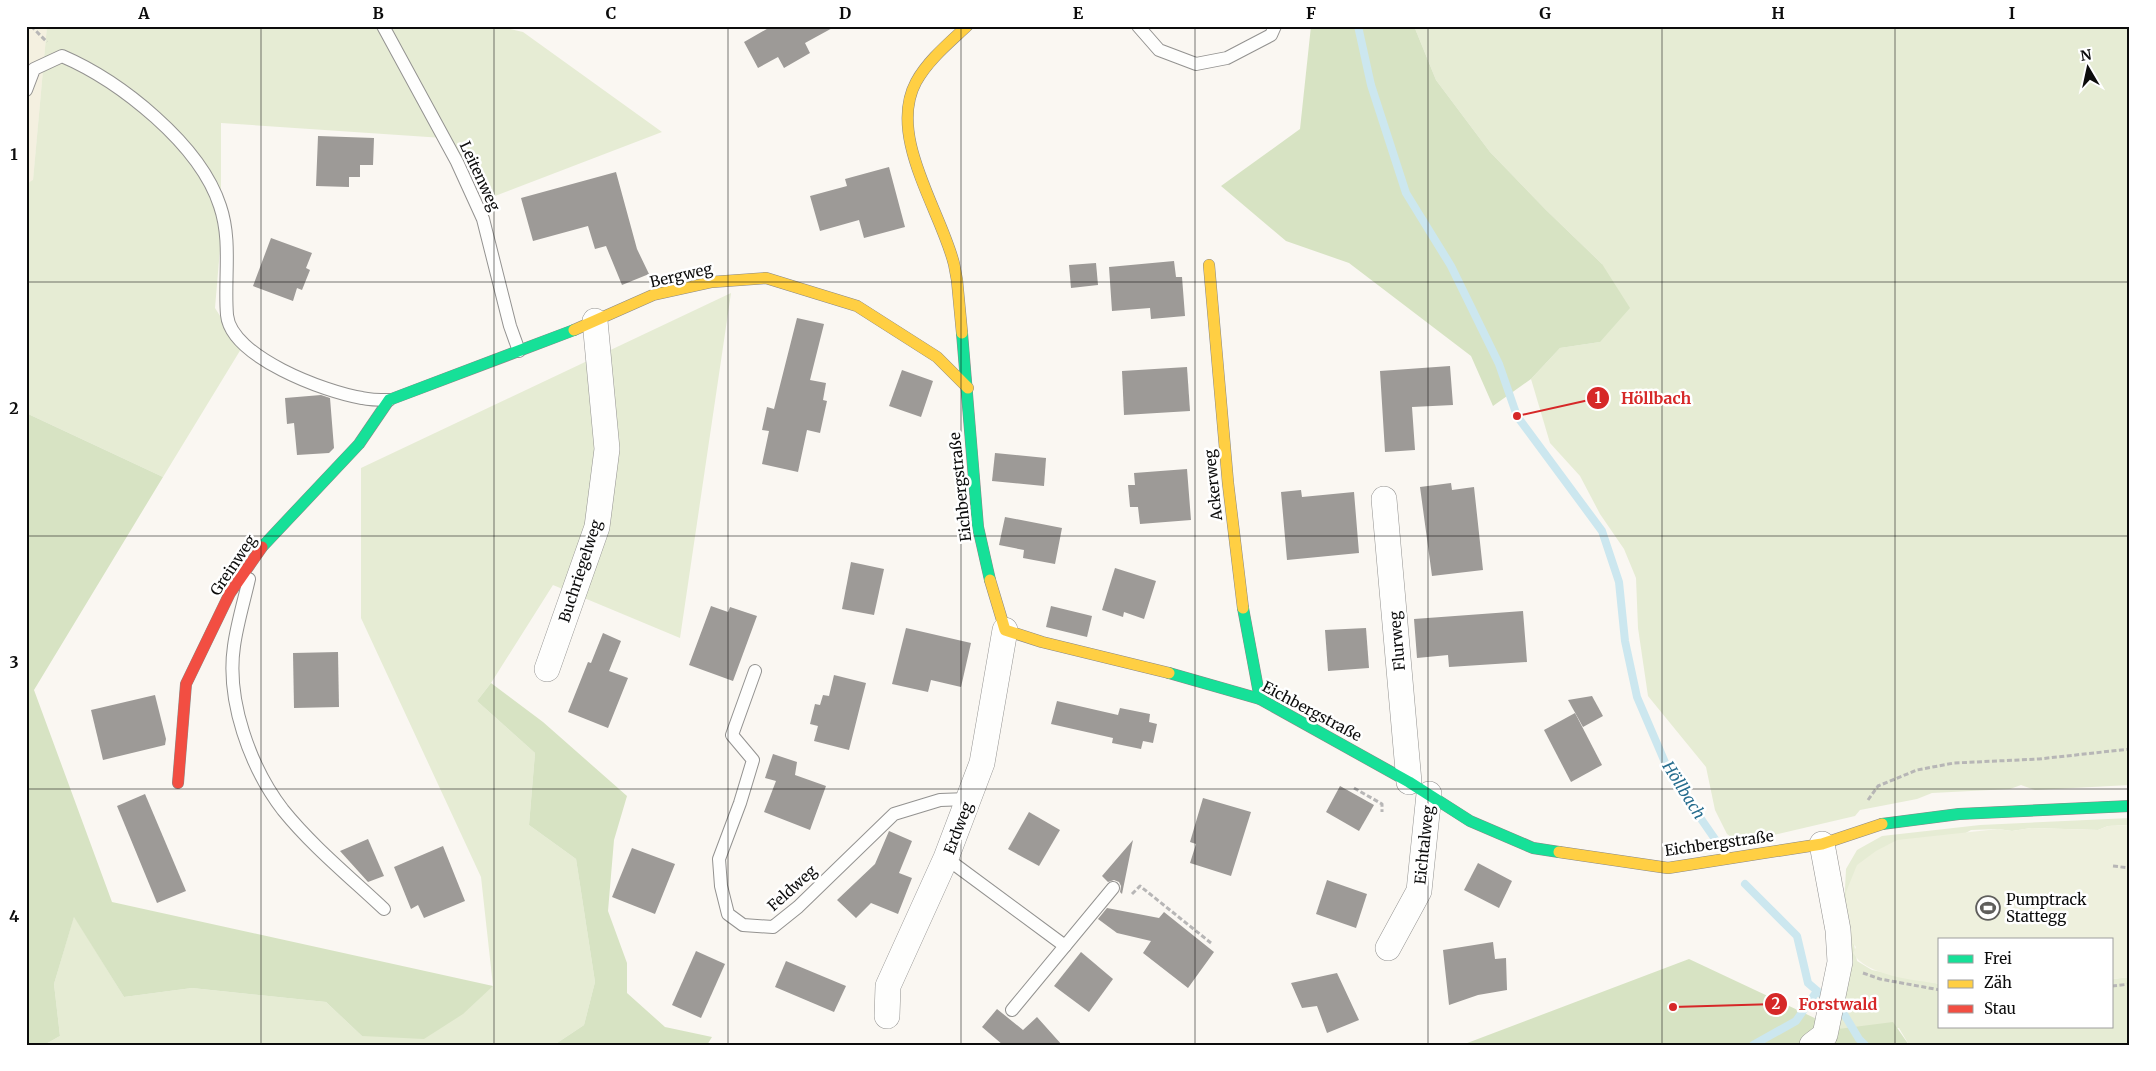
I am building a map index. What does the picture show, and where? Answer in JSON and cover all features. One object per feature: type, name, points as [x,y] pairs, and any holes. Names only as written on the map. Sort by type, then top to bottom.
[{"type":"street","name":"Eichbergstraße","points":[[967,26],[922,73],[911,94],[908,123],[910,143],[947,241],[957,280],[968,388],[978,527],[994,596],[1005,630],[1042,642],[1199,681],[1260,699],[1419,788],[1470,821],[1533,848],[1668,868],[1822,844],[1882,824],[1959,814],[2130,806]]},
{"type":"street","name":"Ackerweg","points":[[1209,265],[1228,487],[1243,615],[1260,699]]},
{"type":"street","name":"Bergweg","points":[[389,400],[519,351],[653,296],[712,282],[766,278],[857,306],[938,358],[968,388]]},
{"type":"street","name":"Buchriegelweg","points":[[547,670],[597,527],[608,448],[595,321]]},
{"type":"street","name":"Greinweg","points":[[178,783],[186,684],[230,593],[254,557],[359,444],[389,400]]},
{"type":"street","name":"Flurweg","points":[[1384,500],[1419,788]]},
{"type":"street","name":"Erdweg","points":[[887,1016],[888,986],[946,858],[982,763],[1005,630]]},
{"type":"street","name":"Eichtalweg","points":[[1388,948],[1419,891],[1419,788]]},
{"type":"street","points":[[1812,1045],[1825,1035],[1840,962],[1838,930],[1822,844]]},
{"type":"lane","name":"Leitenweg","points":[[383,26],[458,162],[483,219],[510,326],[519,351]]},
{"type":"lane","points":[[1138,26],[1159,50],[1196,64],[1227,58],[1271,35],[1275,26]]},
{"type":"lane","points":[[26,90],[34,69],[62,56],[87,67],[158,119],[187,150],[206,176],[220,204],[227,231],[227,317],[234,334],[254,354],[308,381],[362,398],[389,400]]},
{"type":"lane","points":[[254,557],[234,647],[233,666],[237,716],[267,784],[283,809],[302,830],[384,909]]},
{"type":"lane","name":"Feldweg","points":[[755,671],[732,735],[753,760],[740,803],[719,859],[721,886],[728,914],[743,925],[773,926],[798,907],[894,814],[940,800],[968,799]]},
{"type":"lane","points":[[946,858],[1065,946]]},
{"type":"lane","points":[[1012,1010],[1112,888]]},
{"type":"path","points":[[1866,802],[1878,786],[1917,770],[1954,763],[2039,759],[2130,748]]},
{"type":"path","points":[[1354,788],[1382,804],[1382,812]]},
{"type":"path","points":[[2113,866],[2130,868]]},
{"type":"path","points":[[1140,886],[1211,943]]},
{"type":"path","points":[[1840,962],[1880,980],[1938,990]]},
{"type":"path","points":[[2114,986],[2130,984]]},
{"type":"shaded area","points":[[26,26],[47,26],[33,181],[26,184]]},
{"type":"green space","points":[[47,26],[497,26],[523,32],[662,132],[495,196],[443,138],[221,123],[221,237],[215,308],[241,349],[163,477],[26,413],[26,184],[33,180]]},
{"type":"green space","points":[[1311,26],[1414,26],[1436,80],[1490,152],[1602,264],[1630,308],[1600,342],[1560,348],[1531,379],[1493,406],[1471,356],[1349,263],[1286,241],[1221,186],[1300,129]]},
{"type":"green space","points":[[1414,26],[2130,26],[2130,785],[2035,790],[2021,785],[2010,789],[1932,793],[1917,799],[1860,810],[1855,816],[1740,843],[1727,834],[1715,810],[1706,767],[1648,696],[1638,628],[1636,578],[1624,549],[1600,514],[1580,476],[1550,443],[1531,379],[1560,348],[1600,342],[1602,264],[1490,152],[1436,80]]},
{"type":"green space","points":[[731,293],[680,638],[553,585],[491,683],[477,701],[535,753],[529,825],[576,859],[595,982],[584,1025],[554,1045],[44,1045],[60,1036],[54,984],[74,916],[124,997],[192,988],[326,1002],[362,1036],[493,986],[481,877],[361,618],[361,468]]},
{"type":"green space","points":[[26,413],[163,477],[34,690],[112,902],[493,986],[463,1014],[424,1039],[362,1036],[326,1002],[192,988],[124,997],[74,917],[54,984],[60,1036],[44,1045],[26,1045]]},
{"type":"green space","points":[[491,683],[543,722],[627,796],[614,840],[608,911],[627,963],[627,993],[665,1027],[712,1037],[707,1045],[554,1045],[584,1025],[595,982],[576,859],[529,825],[535,753],[477,701]]},
{"type":"green space","points":[[2130,818],[2130,825],[2108,826],[2098,830],[2031,828],[2012,831],[1998,829],[1971,830],[1846,902],[1857,961],[1872,970],[1938,984],[1938,1028],[2114,1028],[2114,979],[2130,977],[2130,1045],[1909,1045],[1899,1028],[1838,1029],[1846,869],[1857,850],[1882,836],[1980,825]]},
{"type":"green space","name":"Pumptrack Stattegg","points":[[2130,825],[2130,977],[2114,979],[2114,938],[1938,938],[1938,984],[1892,976],[1880,972],[1859,961],[1853,953],[1856,947],[1852,943],[1846,892],[1857,865],[1876,851],[1897,840],[1998,829],[2012,831],[2031,828],[2098,830],[2108,826]]},
{"type":"green space","points":[[1689,959],[1838,1029],[1893,1022],[1909,1045],[1462,1045]]},
{"type":"building","points":[[772,26],[836,26],[805,43],[810,53],[784,68],[778,57],[758,68],[744,42]]},
{"type":"building","points":[[318,136],[374,138],[373,165],[360,165],[360,177],[349,177],[349,187],[316,186]]},
{"type":"building","points":[[889,167],[905,227],[864,238],[859,220],[820,231],[810,196],[847,186],[845,179]]},
{"type":"building","points":[[616,172],[637,249],[649,274],[622,285],[606,246],[595,249],[588,226],[533,241],[521,198]]},
{"type":"building","points":[[271,238],[312,253],[306,268],[310,270],[302,290],[297,288],[293,301],[253,286]]},
{"type":"building","points":[[1174,261],[1176,277],[1182,277],[1185,316],[1151,319],[1150,308],[1112,311],[1109,267]]},
{"type":"building","points":[[1096,263],[1098,285],[1071,288],[1069,265]]},
{"type":"building","points":[[797,318],[824,324],[810,380],[826,383],[823,400],[827,401],[820,433],[807,430],[798,472],[762,464],[769,431],[762,430],[767,407],[774,409]]},
{"type":"building","points":[[1450,366],[1453,405],[1412,407],[1415,450],[1385,452],[1380,371]]},
{"type":"building","points":[[1187,367],[1190,411],[1124,415],[1122,371]]},
{"type":"building","points":[[902,370],[933,381],[921,417],[889,406]]},
{"type":"building","points":[[321,395],[330,398],[334,448],[329,453],[297,455],[294,423],[287,424],[285,398]]},
{"type":"building","points":[[995,453],[1046,458],[1044,486],[992,481]]},
{"type":"building","points":[[1187,469],[1191,520],[1140,524],[1138,507],[1130,507],[1128,485],[1135,485],[1134,473]]},
{"type":"building","points":[[1451,483],[1452,490],[1474,487],[1483,570],[1432,576],[1420,487]]},
{"type":"building","points":[[1301,490],[1302,497],[1354,492],[1359,553],[1287,560],[1281,492]]},
{"type":"building","points":[[1005,517],[1062,528],[1055,564],[1023,558],[1024,550],[999,545]]},
{"type":"building","points":[[851,562],[884,569],[874,615],[842,609]]},
{"type":"building","points":[[1115,568],[1156,581],[1144,619],[1124,612],[1123,617],[1102,610]]},
{"type":"building","points":[[711,606],[728,612],[730,607],[757,616],[733,681],[689,665]]},
{"type":"building","points":[[1051,606],[1092,616],[1087,637],[1046,627]]},
{"type":"building","points":[[1523,611],[1527,662],[1449,667],[1448,655],[1417,658],[1414,619]]},
{"type":"building","points":[[906,628],[971,643],[961,687],[931,680],[928,692],[892,684]]},
{"type":"building","points":[[1366,628],[1369,668],[1328,671],[1325,630]]},
{"type":"building","points":[[603,633],[621,641],[609,671],[628,678],[608,728],[568,712],[588,662],[591,663]]},
{"type":"building","points":[[338,652],[339,707],[294,708],[293,653]]},
{"type":"building","points":[[834,675],[866,683],[849,750],[814,741],[818,726],[810,724],[815,704],[820,705],[823,695],[829,696]]},
{"type":"building","points":[[155,695],[166,739],[165,745],[103,760],[91,710]]},
{"type":"building","points":[[1592,696],[1603,716],[1583,727],[1568,700]]},
{"type":"building","points":[[1057,701],[1118,715],[1120,708],[1150,714],[1149,722],[1157,724],[1153,743],[1143,741],[1141,749],[1112,743],[1113,738],[1051,724]]},
{"type":"building","points":[[1575,713],[1602,765],[1571,782],[1544,730]]},
{"type":"building","points":[[773,754],[797,762],[795,775],[826,786],[810,830],[764,812],[776,781],[765,778]]},
{"type":"building","points":[[1340,786],[1374,805],[1359,831],[1326,812]]},
{"type":"building","points":[[145,794],[186,891],[157,903],[117,806]]},
{"type":"building","points":[[1203,798],[1251,812],[1231,876],[1190,863],[1196,844],[1190,842]]},
{"type":"building","points":[[1029,812],[1060,830],[1039,866],[1008,849]]},
{"type":"building","points":[[889,831],[912,841],[899,873],[912,878],[898,914],[871,903],[856,918],[837,900],[875,864]]},
{"type":"building","points":[[368,839],[384,876],[368,882],[340,851]]},
{"type":"building","points":[[1133,840],[1122,894],[1119,882],[1114,880],[1108,882],[1102,876]]},
{"type":"building","points":[[443,846],[465,901],[424,918],[418,905],[411,909],[394,867]]},
{"type":"building","points":[[632,848],[675,864],[655,914],[612,897]]},
{"type":"building","points":[[1478,863],[1512,881],[1499,908],[1464,890]]},
{"type":"building","points":[[1327,880],[1367,894],[1356,928],[1316,914]]},
{"type":"building","points":[[1107,908],[1159,918],[1164,912],[1214,952],[1188,988],[1143,953],[1151,941],[1117,933],[1098,919]]},
{"type":"building","points":[[1493,942],[1495,959],[1506,958],[1507,990],[1478,995],[1449,1005],[1443,950]]},
{"type":"building","points":[[696,951],[725,964],[701,1018],[672,1005]]},
{"type":"building","points":[[1081,952],[1113,979],[1089,1012],[1054,986]]},
{"type":"building","points":[[786,961],[846,986],[834,1012],[775,987]]},
{"type":"building","points":[[1337,973],[1359,1020],[1327,1033],[1317,1006],[1302,1008],[1291,983]]},
{"type":"building","points":[[997,1009],[1023,1030],[1037,1017],[1062,1045],[1003,1045],[982,1027]]},
{"type":"waterway","name":"Höllbach","points":[[1358,26],[1371,85],[1406,193],[1451,266],[1499,364],[1517,416],[1602,531],[1619,582],[1625,641],[1637,697],[1670,774],[1717,842]]},
{"type":"waterway","name":"Höllbach","points":[[1745,884],[1797,936],[1808,983],[1844,1014],[1859,1039],[1865,1045]]},
{"type":"waterway","points":[[1753,1045],[1796,1021],[1817,991]]},
{"type":"traffic: fast","points":[[262,547],[359,444],[389,400],[574,330]]},
{"type":"traffic: fast","points":[[962,333],[978,527],[990,580]]},
{"type":"traffic: fast","points":[[1243,608],[1260,699]]},
{"type":"traffic: fast","points":[[1169,673],[1260,699],[1409,782],[1470,821],[1533,848],[1559,852]]},
{"type":"traffic: fast","points":[[1882,824],[1959,814],[2130,806]]},
{"type":"traffic: slow","points":[[962,333],[954,264],[919,173],[908,126],[909,103],[916,82],[933,59],[967,26]]},
{"type":"traffic: slow","points":[[1209,265],[1228,483],[1243,608]]},
{"type":"traffic: slow","points":[[574,330],[653,295],[712,282],[766,278],[857,306],[937,357],[968,388]]},
{"type":"traffic: slow","points":[[990,580],[1005,630],[1042,642],[1169,673]]},
{"type":"traffic: slow","points":[[1559,852],[1668,868],[1822,844],[1882,824]]},
{"type":"traffic: jam","points":[[178,783],[186,684],[230,593],[262,547]]},
{"type":"place","name":"Höllbach","points":[[1517,416]]},
{"type":"place","name":"Pumptrack Stattegg","points":[[1988,908]]},
{"type":"place","name":"Forstwald","points":[[1673,1007]]}]
